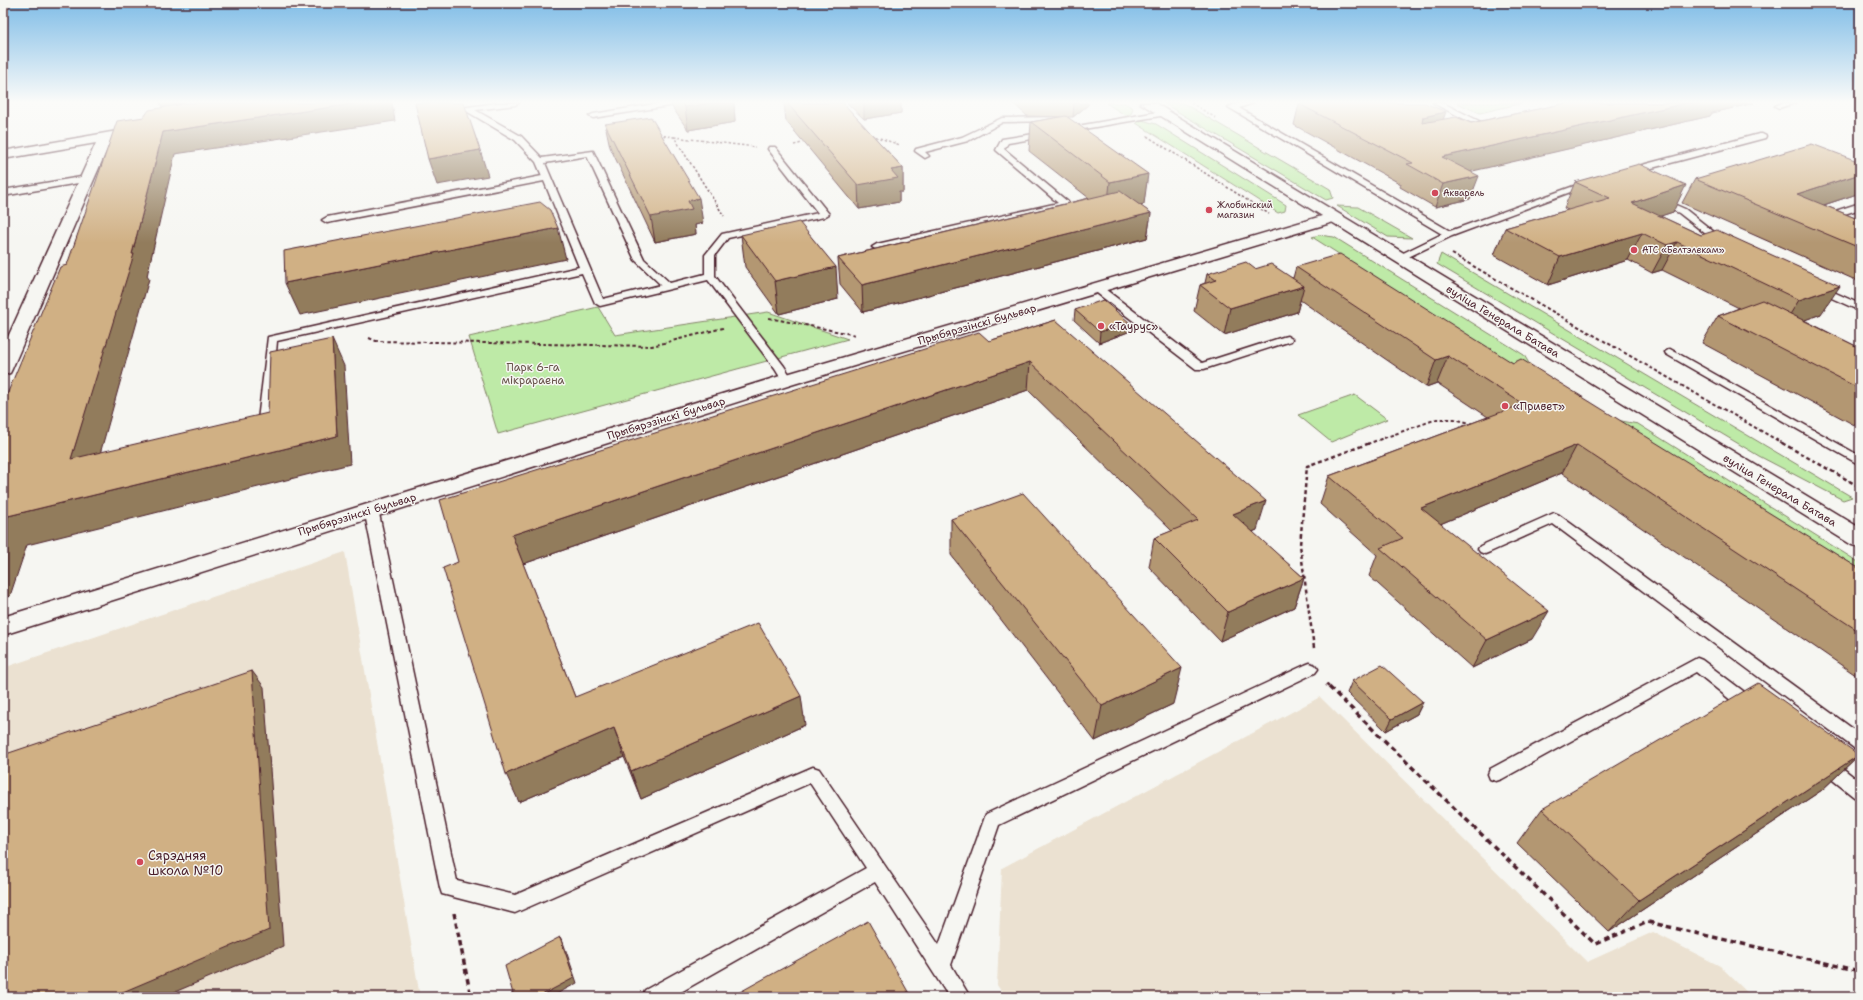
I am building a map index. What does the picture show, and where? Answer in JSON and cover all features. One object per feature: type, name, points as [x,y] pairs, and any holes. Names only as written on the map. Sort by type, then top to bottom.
[{"type":"street","points":[[3,155],[35,150]]},
{"type":"street","points":[[3,369],[100,150]]},
{"type":"street","name":"вуліца Генерала Батава","points":[[1222,150],[1860,539]]},
{"type":"street","name":"Прыбярэзінскі бульвар","points":[[3,626],[371,509],[787,380],[1332,218]]},
{"type":"lane","points":[[529,150],[540,161],[600,303],[710,276]]},
{"type":"lane","points":[[773,150],[824,214],[725,236],[710,255],[710,276],[780,368],[787,380]]},
{"type":"lane","points":[[922,154],[934,150]]},
{"type":"lane","points":[[877,247],[1065,204],[1000,150]]},
{"type":"lane","points":[[1305,150],[1449,234]]},
{"type":"lane","points":[[1624,173],[1711,150]]},
{"type":"lane","points":[[540,161],[590,153],[640,260],[669,287]]},
{"type":"lane","points":[[327,220],[546,178]]},
{"type":"lane","points":[[3,193],[87,179]]},
{"type":"lane","points":[[1400,258],[1449,234],[1594,182]]},
{"type":"lane","points":[[1649,196],[1682,211],[1725,245],[1732,248]]},
{"type":"lane","points":[[1818,220],[1860,206]]},
{"type":"lane","points":[[249,426],[264,422],[272,338],[585,269]]},
{"type":"lane","points":[[1810,284],[1860,308]]},
{"type":"lane","points":[[1097,288],[1200,367],[1287,339]]},
{"type":"lane","points":[[1670,352],[1860,461]]},
{"type":"lane","points":[[371,509],[449,888],[515,904],[813,774],[960,997]]},
{"type":"lane","points":[[1485,549],[1554,518],[1860,743]]},
{"type":"lane","points":[[1496,774],[1697,664],[1760,713]]},
{"type":"lane","points":[[941,966],[992,820],[1310,669]]},
{"type":"lane","points":[[1810,752],[1860,792]]},
{"type":"lane","points":[[652,997],[878,871]]},
{"type":"path","points":[[682,150],[735,234]]},
{"type":"path","points":[[911,150],[922,154]]},
{"type":"path","points":[[1169,150],[1272,216]]},
{"type":"path","points":[[1451,254],[1860,487]]},
{"type":"path","points":[[335,325],[376,341],[652,346],[766,317],[857,335]]},
{"type":"path","points":[[1479,426],[1454,419],[1437,419],[1307,466],[1300,545],[1314,648],[1310,669],[1595,944],[1648,922],[1860,971]]},
{"type":"path","points":[[449,888],[471,997]]},
{"type":"shaded area","points":[[345,552],[420,997],[3,997],[3,668]]},
{"type":"shaded area","points":[[1320,697],[1587,962],[1653,932],[1720,966],[1752,997],[1005,997],[997,985],[1002,868]]},
{"type":"green space","points":[[1178,150],[1197,150],[1286,205],[1285,211],[1278,213]]},
{"type":"green space","points":[[1241,150],[1263,150],[1330,189],[1333,198],[1326,200]]},
{"type":"green space","points":[[1337,206],[1358,207],[1412,238],[1388,237]]},
{"type":"green space","points":[[1319,235],[1334,237],[1524,355],[1530,365],[1522,370],[1312,237]]},
{"type":"green space","points":[[1441,254],[1852,497],[1843,500],[1759,456],[1437,264]]},
{"type":"green space","name":"Парк 6-га мікрараена","points":[[598,307],[615,335],[768,312],[848,339],[498,434],[469,337]]},
{"type":"green space","points":[[1355,395],[1387,419],[1331,442],[1298,415]]},
{"type":"green space","points":[[1616,420],[1638,424],[1860,563],[1860,583]]},
{"type":"building","points":[[107,150],[159,150],[132,254],[134,254],[71,459],[268,413],[270,352],[332,339],[337,436],[3,518],[3,404],[60,267],[67,265]]},
{"type":"building","points":[[426,150],[480,150],[428,159]]},
{"type":"building","points":[[618,150],[670,150],[699,198],[688,201],[692,209],[651,217]]},
{"type":"building","points":[[827,150],[886,150],[903,168],[891,170],[898,178],[858,185]]},
{"type":"building","points":[[1067,150],[1114,150],[1148,174],[1110,182]]},
{"type":"building","points":[[1387,150],[1475,150],[1442,157],[1479,176],[1443,184],[1407,164],[1413,163]]},
{"type":"building","points":[[1793,150],[1827,150],[1860,162],[1860,174],[1797,194],[1860,220],[1860,248],[1695,179]]},
{"type":"building","points":[[1639,164],[1686,185],[1632,203],[1701,235],[1717,230],[1840,286],[1799,300],[1677,242],[1667,245],[1642,233],[1560,257],[1505,228],[1610,198],[1575,182]]},
{"type":"building","points":[[1120,191],[1151,213],[862,285],[838,258]]},
{"type":"building","points":[[540,202],[550,210],[558,228],[285,283],[284,251]]},
{"type":"building","points":[[799,222],[836,267],[775,281],[741,235]]},
{"type":"building","points":[[1340,254],[1513,363],[1521,359],[1860,569],[1860,632],[1577,445],[1421,508],[1549,611],[1487,640],[1380,548],[1403,538],[1329,476],[1523,404],[1448,356],[1436,360],[1296,267]]},
{"type":"building","points":[[1246,262],[1255,269],[1271,264],[1304,286],[1230,308],[1200,285],[1216,280],[1207,274]]},
{"type":"building","points":[[1103,300],[1129,322],[1100,332],[1075,310]]},
{"type":"building","points":[[1762,300],[1860,348],[1860,389],[1718,316]]},
{"type":"building","points":[[1056,320],[1266,501],[1233,514],[1304,578],[1228,612],[1154,538],[1198,520],[1030,362],[512,535],[575,697],[758,623],[801,696],[631,771],[614,728],[506,774],[443,568],[458,562],[440,500],[979,332],[989,341]]},
{"type":"building","points":[[1023,493],[1182,668],[1102,706],[951,519]]},
{"type":"building","points":[[1382,665],[1423,702],[1392,719],[1352,681]]},
{"type":"building","name":"Сярэдняя школа №10","points":[[252,671],[269,930],[111,997],[3,997],[3,755]]},
{"type":"building","points":[[1758,683],[1859,755],[1639,900],[1542,809]]},
{"type":"building","points":[[868,921],[911,997],[731,997]]},
{"type":"building","points":[[560,937],[574,978],[538,997],[514,997],[505,966]]},
{"type":"place","name":"Акварель","points":[[1435,193]]},
{"type":"place","name":"Жлобинский магазин","points":[[1209,210]]},
{"type":"place","name":"АТС «Белтэлекам»","points":[[1634,250]]},
{"type":"place","name":"«Таурус»","points":[[1101,326]]},
{"type":"place","name":"«Привет»","points":[[1505,406]]},
{"type":"place","name":"Сярэдняя школа №10","points":[[140,862]]}]
